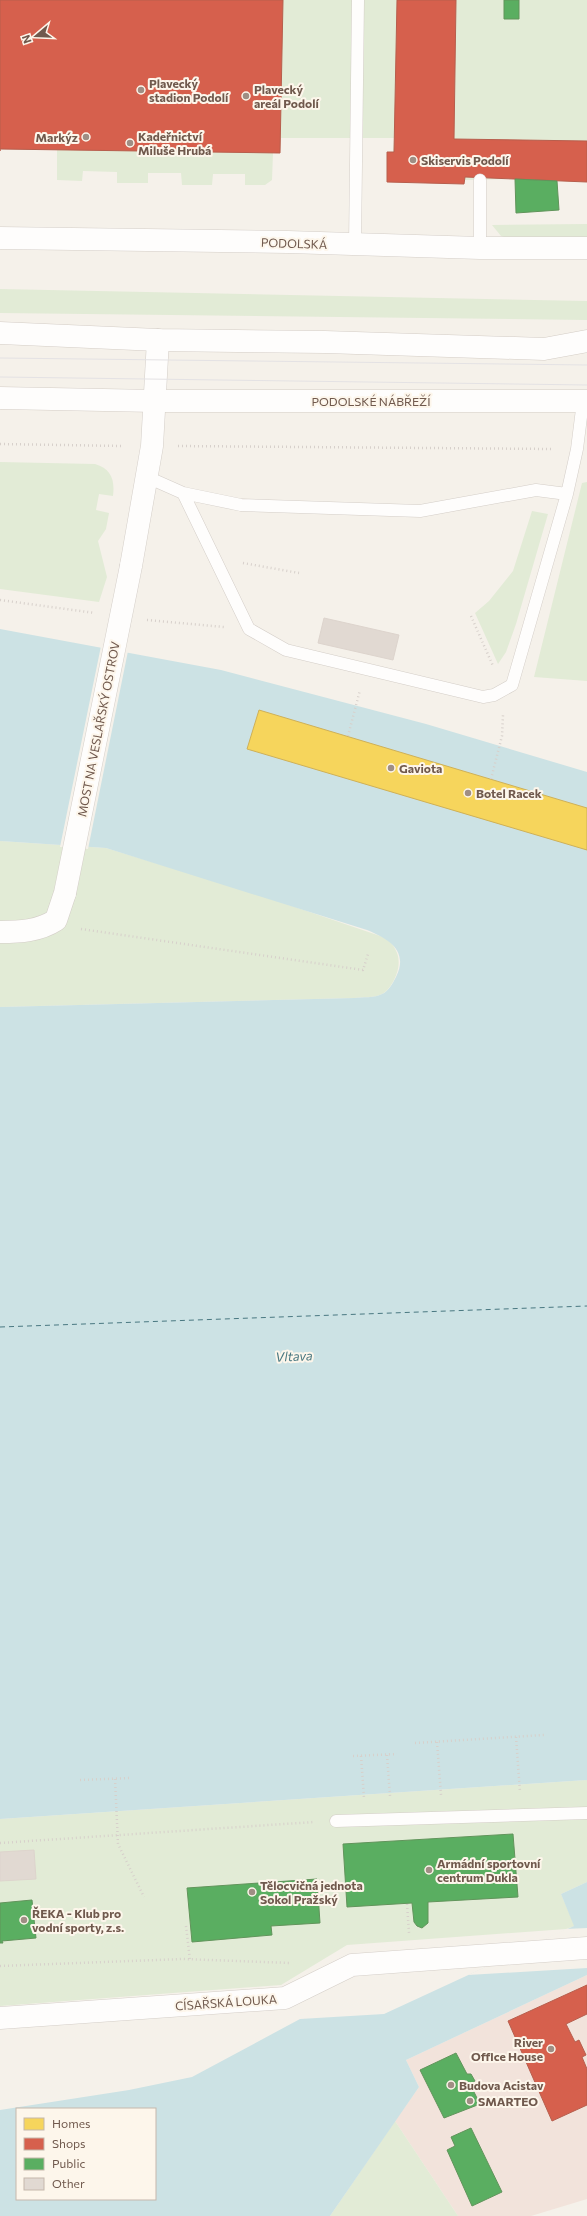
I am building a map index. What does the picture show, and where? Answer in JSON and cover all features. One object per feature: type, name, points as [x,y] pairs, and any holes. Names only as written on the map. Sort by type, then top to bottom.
[{"type":"street","name":"PODOLSKÁ","points":[[0,238],[480,248],[587,248]]},
{"type":"street","points":[[0,333],[158,340],[325,342],[544,348],[587,341]]},
{"type":"street","points":[[155,400],[158,340]]},
{"type":"street","name":"PODOLSKÉ NÁBŘEŽÍ","points":[[0,398],[155,400],[585,401]]},
{"type":"street","name":"MOST NA VESLAŘSKÝ OSTROV","points":[[56,920],[65,893],[132,566],[152,446],[155,400]]},
{"type":"street","points":[[0,932],[22,932],[46,926],[56,920]]},
{"type":"street","name":"CÍSAŘSKÁ LOUKA","points":[[0,2018],[285,1998],[352,1965],[587,1948]]},
{"type":"lane","points":[[355,245],[358,0]]},
{"type":"lane","points":[[480,180],[480,248]]},
{"type":"lane","points":[[183,493],[249,629],[286,650],[483,697],[494,696],[512,685],[567,494],[577,449],[585,401]]},
{"type":"lane","points":[[147,477],[183,493],[241,505],[420,511],[536,490],[567,494]]},
{"type":"lane","points":[[336,1821],[587,1813]]},
{"type":"path","points":[[0,444],[124,446]]},
{"type":"path","points":[[177,446],[560,449]]},
{"type":"path","points":[[215,558],[299,573]]},
{"type":"path","points":[[471,616],[494,669]]},
{"type":"path","points":[[348,736],[358,700]]},
{"type":"path","points":[[491,779],[502,736]]},
{"type":"path","points":[[56,920],[71,928],[363,970],[368,954]]},
{"type":"path","points":[[415,1743],[544,1735]]},
{"type":"path","points":[[516,1737],[519,1785]]},
{"type":"path","points":[[437,1742],[441,1790]]},
{"type":"path","points":[[353,1756],[397,1754]]},
{"type":"path","points":[[387,1755],[390,1793]]},
{"type":"path","points":[[361,1756],[364,1795]]},
{"type":"path","points":[[80,1780],[130,1778]]},
{"type":"path","points":[[115,1779],[118,1844],[144,1897]]},
{"type":"path","points":[[0,1843],[336,1821]]},
{"type":"path","points":[[186,1926],[190,1960]]},
{"type":"path","points":[[0,1966],[190,1960],[298,1963]]},
{"type":"shaded area","points":[[587,1975],[587,2199],[531,2216],[458,2216],[395,2121],[419,2087],[406,2060]]},
{"type":"green space","name":"Plavecký areál Podolí","points":[[0,0],[504,0],[504,18],[519,19],[519,0],[587,0],[587,182],[557,181],[559,210],[515,179],[387,182],[387,152],[393,152],[394,138],[281,138],[280,153],[273,153],[272,180],[265,185],[245,185],[245,174],[213,174],[212,185],[182,185],[181,173],[148,173],[148,183],[117,183],[117,172],[83,171],[82,181],[57,180],[57,150],[0,149]]},
{"type":"green space","points":[[587,224],[587,238],[512,240],[501,236],[492,225]]},
{"type":"green space","points":[[0,289],[587,301],[587,320],[0,313]]},
{"type":"green space","points":[[0,462],[95,464],[105,469],[111,476],[113,496],[99,494],[96,510],[109,513],[106,529],[98,541],[107,577],[99,602],[0,589]]},
{"type":"green space","points":[[587,482],[587,681],[534,677],[582,483]]},
{"type":"green space","points":[[532,511],[548,514],[516,624],[506,652],[498,664],[475,613],[489,601],[513,571]]},
{"type":"green space","points":[[0,841],[106,848],[254,893],[386,938],[397,952],[399,963],[397,974],[386,992],[368,997],[0,1007]]},
{"type":"green space","points":[[587,1780],[587,1882],[561,1894],[575,1926],[566,1929],[347,1945],[281,1985],[0,2006],[0,1819]]},
{"type":"green space","points":[[395,2121],[458,2216],[330,2216]]},
{"type":"water","name":"Vltava","points":[[0,629],[221,670],[426,724],[587,772],[587,1780],[0,1819],[0,1007],[372,997],[384,993],[390,987],[396,977],[400,960],[395,947],[383,937],[367,930],[106,848],[0,841]]},
{"type":"water","points":[[587,1882],[587,1975],[406,2060],[419,2087],[330,2216],[0,2216],[0,2110],[129,2090],[192,2077],[300,2019],[384,2014],[574,1926],[561,1894]]},
{"type":"pier","points":[[101,646],[128,651],[88,849],[60,847]]},
{"type":"pier","points":[[587,1928],[587,1968],[468,1975],[566,1929]]},
{"type":"building: Homes","name":"Botel Racek","points":[[259,710],[587,808],[587,850],[247,749]]},
{"type":"building: Shops","name":"Plavecký stadion Podolí","points":[[0,0],[283,0],[280,153],[0,149]]},
{"type":"building: Shops","points":[[397,0],[456,0],[454,139],[587,141],[587,182],[465,177],[464,184],[387,182],[387,152],[394,152]]},
{"type":"building: Shops","name":"River Office House","points":[[587,1985],[587,2014],[566,2024],[575,2042],[579,2040],[586,2055],[582,2057],[587,2069],[587,2105],[552,2121],[508,2021]]},
{"type":"building: Public","points":[[504,0],[519,0],[519,19],[504,19]]},
{"type":"building: Public","points":[[515,179],[557,181],[559,210],[516,213]]},
{"type":"building: Public","points":[[513,1834],[518,1897],[428,1902],[428,1923],[422,1928],[417,1926],[414,1922],[412,1903],[347,1907],[343,1844]]},
{"type":"building: Public","points":[[317,1879],[320,1923],[271,1926],[272,1935],[192,1942],[187,1888]]},
{"type":"building: Public","points":[[32,1900],[36,1938],[2,1941],[3,1943],[0,1943],[0,1903]]},
{"type":"building: Public","name":"Budova Acistav","points":[[456,2053],[467,2074],[471,2074],[475,2081],[473,2082],[476,2088],[473,2090],[480,2104],[444,2118],[420,2070]]},
{"type":"building: Public","points":[[471,2128],[502,2192],[472,2206],[447,2150],[455,2146],[451,2137]]},
{"type":"building: Other","points":[[324,618],[399,635],[393,660],[318,643]]},
{"type":"building: Other","points":[[34,1850],[36,1879],[0,1881],[0,1852]]},
{"type":"ferry route","points":[[0,1327],[587,1306]]},
{"type":"tram line","points":[[0,358],[587,365]]},
{"type":"tram line","points":[[0,377],[587,385]]},
{"type":"place","name":"Plavecký stadion Podolí","points":[[141,90]]},
{"type":"place","name":"Plavecký areál Podolí","points":[[246,96]]},
{"type":"place","name":"Markýz","points":[[86,137]]},
{"type":"place","name":"Kadeřnictví Miluše Hrubá","points":[[130,143]]},
{"type":"place","name":"Skiservis Podolí","points":[[413,160]]},
{"type":"place","name":"Gaviota","points":[[391,768]]},
{"type":"place","name":"Botel Racek","points":[[468,793]]},
{"type":"place","name":"Armádní sportovní centrum Dukla","points":[[429,1870]]},
{"type":"place","name":"Tělocvičná jednota Sokol Pražský","points":[[252,1892]]},
{"type":"place","name":"ŘEKA - Klub pro vodní sporty, z.s.","points":[[24,1920]]},
{"type":"place","name":"River Office House","points":[[551,2049]]},
{"type":"place","name":"Budova Acistav","points":[[451,2085]]},
{"type":"place","name":"SMARTEO","points":[[470,2101]]}]
